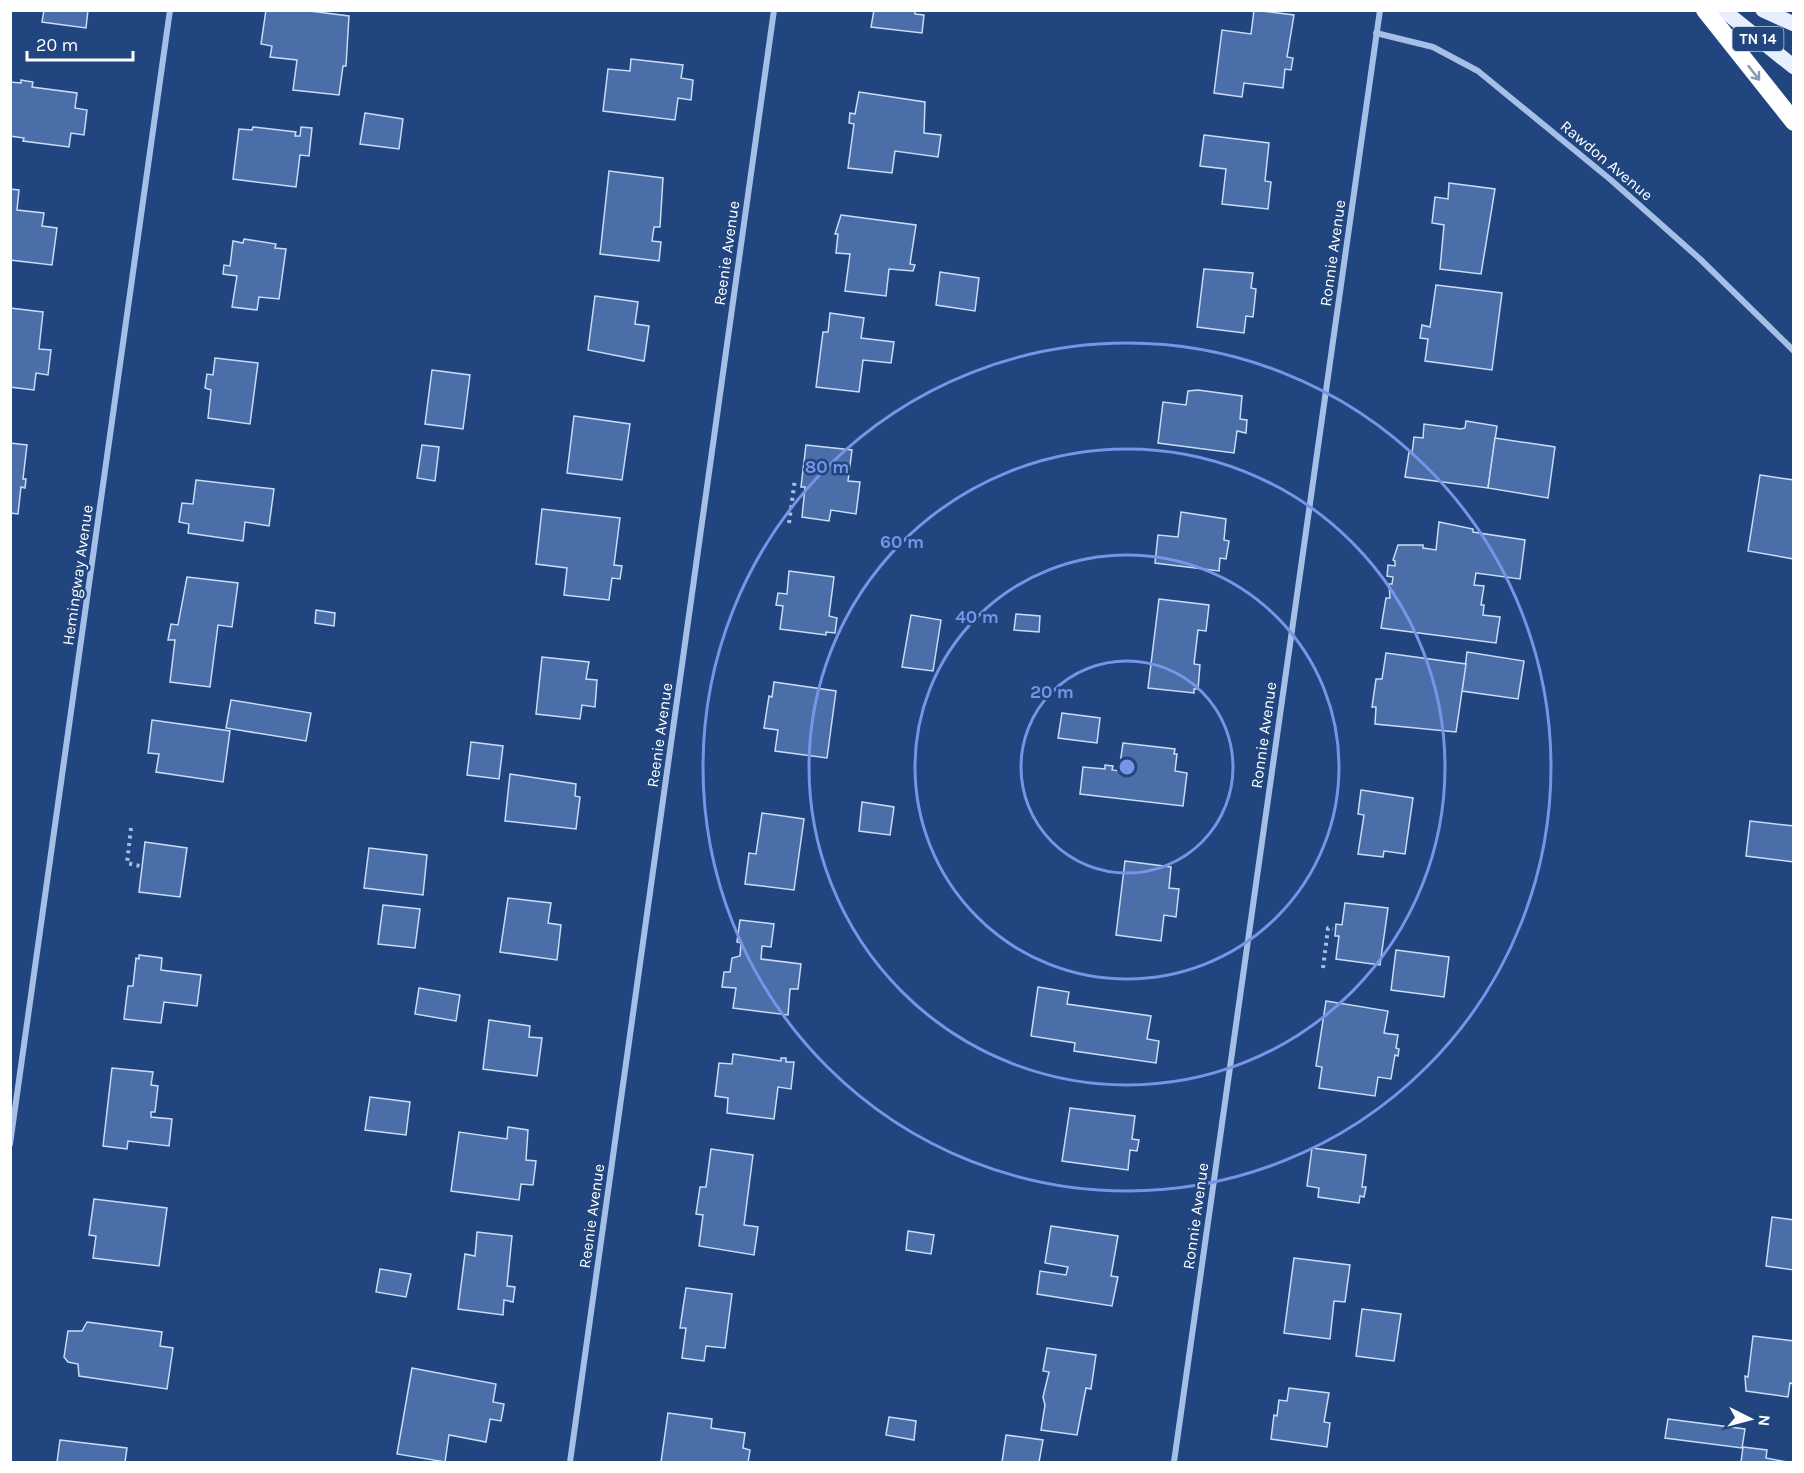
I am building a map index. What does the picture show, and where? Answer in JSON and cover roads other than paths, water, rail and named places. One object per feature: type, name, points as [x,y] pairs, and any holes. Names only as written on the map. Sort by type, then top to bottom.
[{"type":"highway","points":[[1705,10],[1794,122]]},
{"type":"main road","name":"TN 14","points":[[1723,10],[1794,67]]},
{"type":"main road","name":"TN 14","points":[[1762,10],[1794,24]]},
{"type":"street","name":"Hemingway Avenue","points":[[10,1144],[170,10]]},
{"type":"street","name":"Reenie Avenue","points":[[570,1462],[774,10]]},
{"type":"street","name":"Ronnie Avenue","points":[[1174,1462],[1380,10]]},
{"type":"street","name":"Rawdon Avenue","points":[[1376,33],[1433,47],[1478,71],[1611,180],[1700,259],[1794,351]]}]
